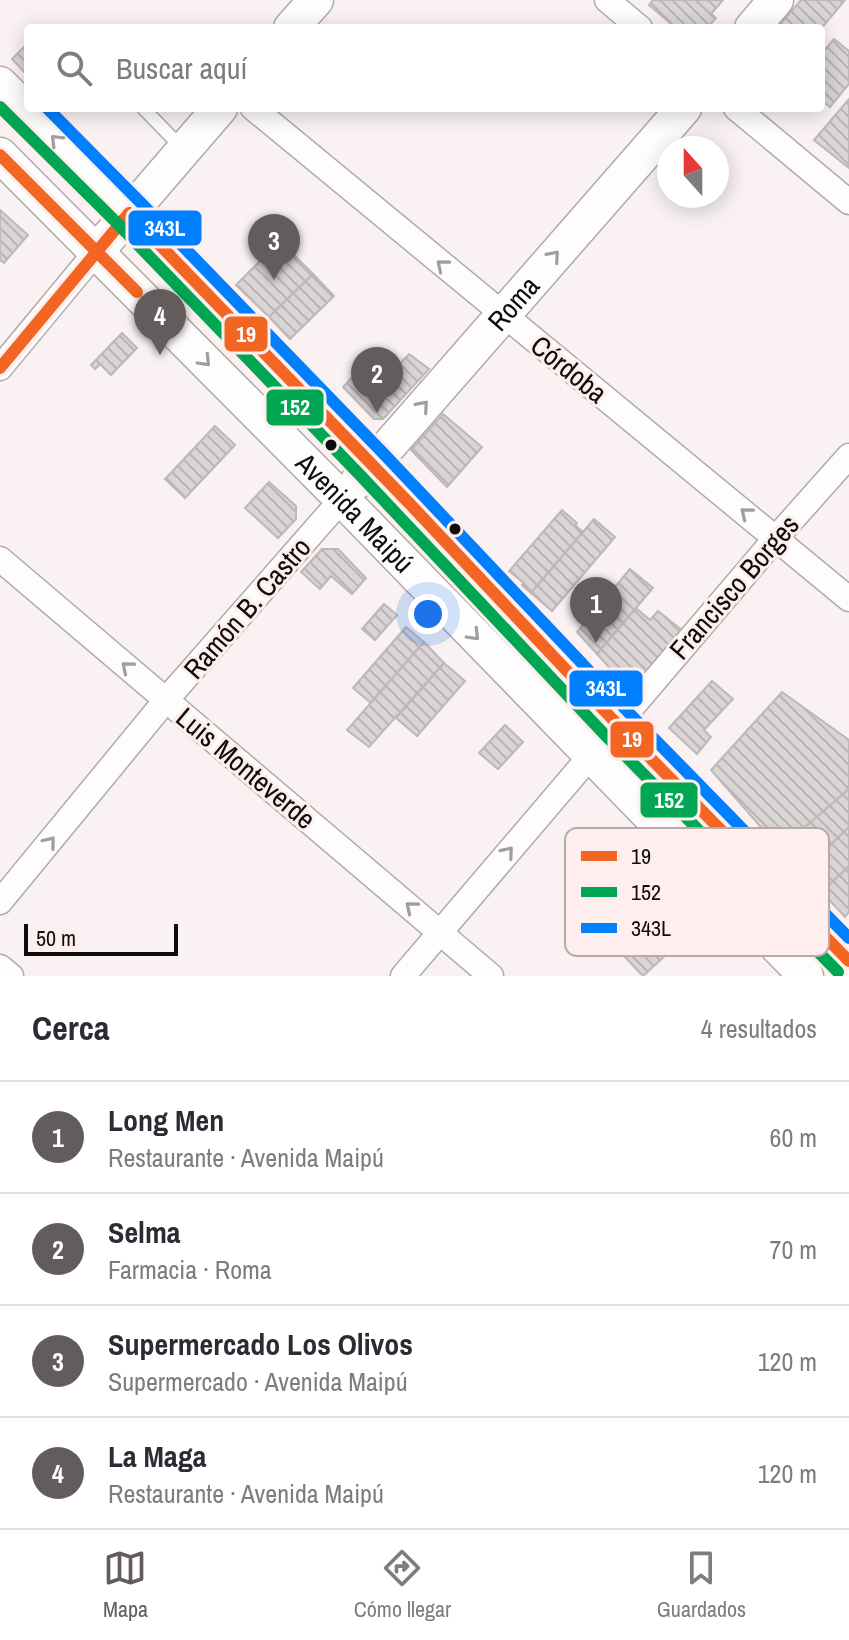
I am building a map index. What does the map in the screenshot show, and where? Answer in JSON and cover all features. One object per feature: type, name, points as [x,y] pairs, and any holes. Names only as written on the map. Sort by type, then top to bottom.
[{"type":"main road","points":[[295,24],[316,0]]},
{"type":"main road","points":[[755,24],[776,0]]},
{"type":"main road","name":"Avenida Maipú","points":[[0,84],[24,108]]},
{"type":"main road","name":"Avenida Maipú","points":[[28,112],[372,464],[719,828]]},
{"type":"main road","points":[[96,252],[217,112]]},
{"type":"main road","name":"Roma","points":[[342,499],[680,112]]},
{"type":"main road","name":"Avenida Maipú","points":[[0,155],[342,499],[661,828]]},
{"type":"main road","name":"Avenida Maipú","points":[[829,941],[849,961]]},
{"type":"main road","name":"Avenida Maipú","points":[[786,956],[806,976]]},
{"type":"street","points":[[607,0],[635,24]]},
{"type":"street","name":"Córdoba","points":[[258,112],[849,599]]},
{"type":"street","points":[[741,112],[849,202]]},
{"type":"street","points":[[0,368],[96,252]]},
{"type":"street","name":"Francisco Borges","points":[[403,976],[849,456]]},
{"type":"street","name":"Ramón B. Castro","points":[[0,902],[166,700],[342,499]]},
{"type":"street","name":"Luis Monteverde","points":[[0,559],[491,976]]},
{"type":"street","points":[[0,967],[11,976]]},
{"type":"lane","points":[[147,112],[185,150]]},
{"type":"building","points":[[653,0],[695,0],[716,18],[711,24],[671,24],[649,5]]},
{"type":"building","points":[[695,0],[723,0],[711,14]]},
{"type":"building","points":[[801,0],[845,0],[825,24],[780,24]]},
{"type":"building","points":[[834,39],[849,51],[849,84],[830,107],[825,103],[825,49]]},
{"type":"building","points":[[24,47],[24,72],[12,59]]},
{"type":"building","points":[[849,99],[849,168],[814,140]]},
{"type":"building","points":[[0,210],[28,235],[4,263],[0,260]]},
{"type":"building","points":[[280,241],[313,274],[269,317],[236,285]]},
{"type":"building","points":[[313,274],[334,296],[290,339],[269,317]]},
{"type":"building","points":[[122,333],[137,348],[111,375],[100,364],[95,369],[91,365]]},
{"type":"building","points":[[409,354],[429,369],[383,419],[374,419],[343,387],[367,362],[384,380]]},
{"type":"building","points":[[443,414],[482,447],[447,487],[411,450]]},
{"type":"building","points":[[215,426],[235,445],[185,498],[165,479]]},
{"type":"building","points":[[269,482],[296,506],[296,519],[278,538],[245,508]]},
{"type":"building","points":[[562,510],[583,532],[531,593],[509,571]]},
{"type":"building","points":[[594,519],[615,537],[552,611],[531,593]]},
{"type":"building","points":[[322,549],[338,549],[366,578],[352,594],[331,576],[320,589],[301,572]]},
{"type":"building","points":[[630,569],[653,588],[597,654],[577,632]]},
{"type":"building","points":[[384,604],[397,615],[375,640],[362,629]]},
{"type":"building","points":[[636,608],[650,620],[658,611],[684,632],[633,694],[597,654]]},
{"type":"building","points":[[406,627],[424,642],[371,703],[353,688]]},
{"type":"building","points":[[424,642],[444,663],[369,747],[347,730]]},
{"type":"building","points":[[444,663],[465,681],[417,736],[396,718]]},
{"type":"building","points":[[712,681],[733,699],[704,730],[711,737],[697,754],[669,728]]},
{"type":"building","points":[[782,692],[849,740],[849,789],[804,828],[762,828],[711,770]]},
{"type":"building","points":[[505,725],[523,742],[498,769],[479,753]]},
{"type":"building","points":[[849,789],[849,827],[829,847],[829,828],[804,828]]},
{"type":"building","points":[[849,827],[849,866],[829,885],[829,847]]},
{"type":"building","points":[[849,866],[849,912],[845,917],[829,900],[829,885]]},
{"type":"building","points":[[624,956],[665,956],[643,976]]},
{"type":"transit line","name":"152","points":[[0,107],[118,224],[696,828]]},
{"type":"transit line","name":"343L","points":[[51,112],[741,828]]},
{"type":"transit line","name":"19","points":[[0,155],[137,292]]},
{"type":"transit line","name":"19","points":[[0,368],[129,213],[719,828]]},
{"type":"transit line","name":"343L","points":[[829,918],[849,938]]},
{"type":"transit line","name":"19","points":[[829,941],[849,961]]},
{"type":"transit line","name":"152","points":[[822,956],[838,972]]},
{"type":"place","name":"Supermercado Los Olivos","points":[[274,280]]},
{"type":"place","name":"La Maga","points":[[160,355]]},
{"type":"place","name":"Selma","points":[[377,413]]},
{"type":"place","name":"Long Men","points":[[596,643]]}]
